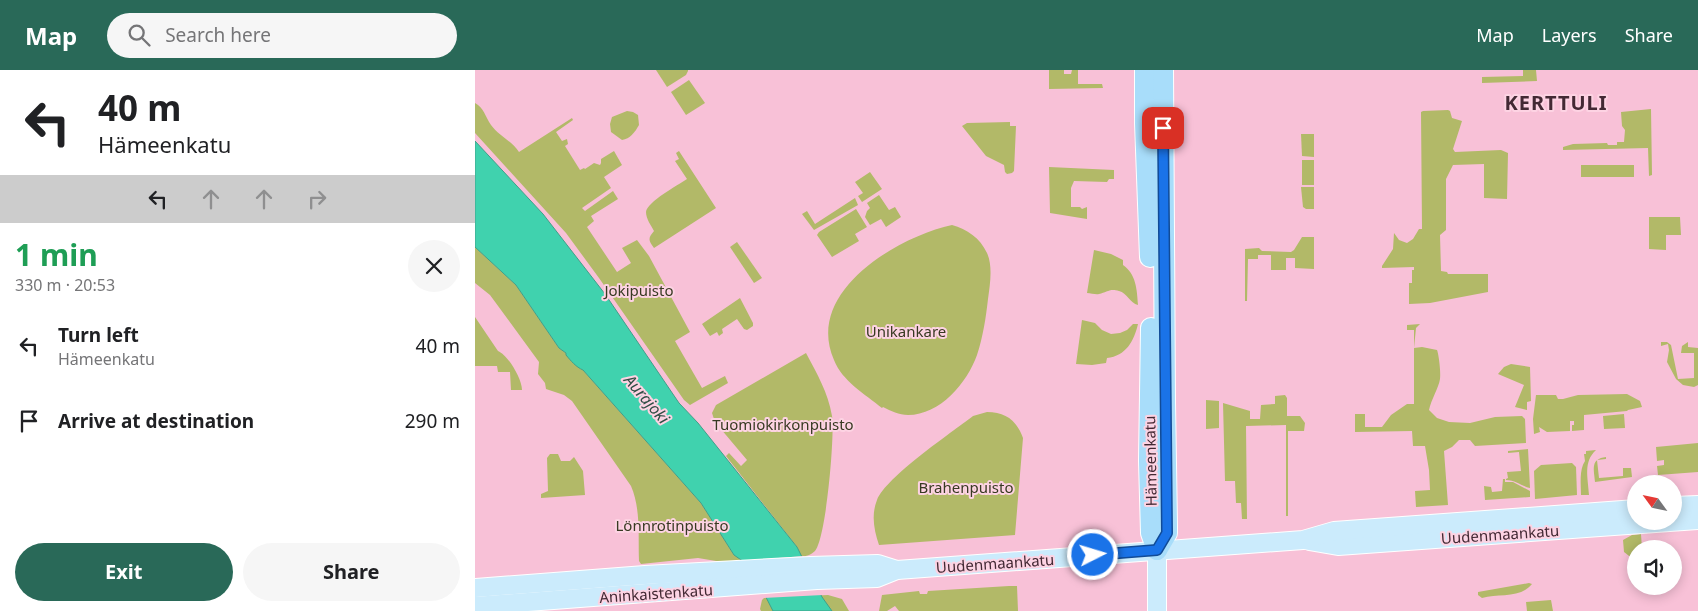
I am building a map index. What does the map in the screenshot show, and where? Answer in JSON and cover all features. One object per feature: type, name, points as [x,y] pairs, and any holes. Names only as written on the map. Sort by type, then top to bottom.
[{"type":"highway","name":"Hämeenkatu","points":[[1145,70],[1151,298],[1149,461],[1151,533],[1157,550]]},
{"type":"highway","name":"Hämeenkatu","points":[[1157,550],[1167,533],[1163,70]]},
{"type":"main road","points":[[1683,506],[1698,505]]},
{"type":"main road","name":"Uudenmaankatu","points":[[814,573],[877,578],[897,570],[1303,540],[1334,531],[1627,510]]},
{"type":"main road","name":"Uudenmaankatu","points":[[1303,540],[1338,546],[1698,520]]},
{"type":"main road","name":"Hämeenkatu","points":[[1157,550],[1157,611]]},
{"type":"main road","name":"Aninkaistenkatu","points":[[475,588],[617,577],[737,571],[814,573]]},
{"type":"main road","name":"Aninkaistenkatu","points":[[475,606],[618,603],[748,586],[814,573]]},
{"type":"main road","points":[[617,577],[618,603]]},
{"type":"green space","points":[[656,70],[688,71],[686,75],[667,87]]},
{"type":"green space","points":[[1049,70],[1064,70],[1064,74],[1071,74],[1072,70],[1078,70],[1078,84],[1102,84],[1103,88],[1049,89]]},
{"type":"green space","points":[[1523,70],[1536,70],[1537,81],[1482,83],[1482,77],[1523,76]]},
{"type":"green space","points":[[689,80],[705,103],[686,115],[671,92]]},
{"type":"green space","name":"Jokipuisto","points":[[475,103],[482,110],[494,129],[519,152],[572,118],[573,120],[556,132],[562,141],[567,139],[568,144],[565,146],[580,170],[594,163],[600,165],[601,159],[614,151],[622,165],[604,177],[611,188],[582,208],[585,211],[613,191],[618,199],[591,216],[594,221],[587,227],[617,272],[631,263],[622,248],[637,240],[649,256],[690,332],[675,341],[702,388],[725,376],[728,383],[690,405],[684,400],[566,233],[475,133]]},
{"type":"green space","points":[[1651,109],[1652,175],[1649,176],[1648,148],[1563,150],[1563,147],[1573,144],[1607,143],[1608,145],[1617,145],[1617,142],[1624,142],[1625,130],[1622,126],[1621,112]]},
{"type":"green space","points":[[1448,110],[1452,118],[1462,121],[1453,149],[1455,152],[1501,150],[1508,153],[1507,199],[1484,198],[1484,164],[1453,165],[1446,179],[1446,230],[1440,235],[1441,271],[1448,274],[1488,274],[1488,292],[1430,303],[1409,304],[1409,283],[1412,283],[1412,270],[1414,270],[1414,267],[1382,268],[1382,266],[1393,249],[1394,233],[1399,240],[1407,243],[1413,239],[1419,229],[1422,229],[1421,112]]},
{"type":"green space","points":[[627,111],[638,115],[639,125],[630,137],[622,140],[611,132],[610,124],[612,117]]},
{"type":"green space","points":[[1010,122],[1010,126],[1016,126],[1014,171],[1007,174],[1004,165],[986,156],[962,126],[967,123]]},
{"type":"green space","points":[[1301,134],[1314,134],[1314,157],[1302,156]]},
{"type":"green space","points":[[679,151],[716,208],[654,248],[650,239],[654,231],[646,212],[652,203],[687,179],[675,161],[679,159],[676,153]]},
{"type":"green space","points":[[1302,160],[1314,160],[1314,185],[1302,185]]},
{"type":"green space","points":[[1581,165],[1634,165],[1634,177],[1581,177]]},
{"type":"green space","points":[[1049,167],[1114,170],[1114,179],[1109,179],[1107,182],[1074,181],[1071,188],[1071,207],[1080,207],[1082,209],[1087,207],[1087,219],[1050,213]]},
{"type":"green space","points":[[870,172],[882,189],[862,202],[858,196],[863,193],[855,182]]},
{"type":"green space","points":[[1301,187],[1314,187],[1314,209],[1303,207]]},
{"type":"green space","points":[[879,195],[889,210],[895,207],[901,217],[886,227],[881,219],[870,225],[865,217],[870,208],[867,203]]},
{"type":"green space","points":[[855,198],[858,205],[814,230],[802,214],[807,211],[815,224]]},
{"type":"green space","points":[[856,209],[867,227],[855,234],[859,241],[832,257],[817,235]]},
{"type":"green space","points":[[1649,217],[1680,217],[1681,235],[1666,235],[1666,250],[1649,249]]},
{"type":"green space","name":"Unikankare","points":[[952,225],[963,229],[977,239],[989,258],[990,288],[984,327],[977,355],[967,376],[951,396],[931,410],[920,414],[898,414],[882,408],[848,381],[838,368],[834,360],[828,335],[832,312],[844,291],[861,272],[883,255],[930,231]]},
{"type":"green space","points":[[1302,237],[1314,237],[1314,269],[1295,268],[1295,258],[1286,258],[1286,270],[1271,270],[1271,255],[1258,255],[1258,259],[1248,259],[1247,301],[1245,301],[1245,249],[1259,248],[1262,251],[1291,252]]},
{"type":"green space","points":[[737,242],[762,278],[754,283],[730,247]]},
{"type":"green space","name":"Lönnrotinpuisto","points":[[475,247],[516,285],[559,348],[583,370],[701,503],[734,555],[742,560],[722,562],[698,558],[641,564],[639,561],[638,514],[631,486],[572,401],[564,395],[546,389],[545,383],[538,374],[539,362],[490,295],[475,283]]},
{"type":"green space","points":[[1094,250],[1111,254],[1123,260],[1123,265],[1131,273],[1135,282],[1138,305],[1122,292],[1116,290],[1098,294],[1087,293]]},
{"type":"green space","points":[[740,298],[753,326],[747,330],[744,329],[737,319],[722,329],[723,333],[719,336],[717,332],[710,336],[702,324]]},
{"type":"green space","points":[[475,317],[498,351],[506,357],[514,368],[520,380],[522,390],[511,390],[510,372],[498,372],[497,366],[475,366]]},
{"type":"green space","points":[[1082,320],[1095,323],[1102,330],[1111,334],[1120,333],[1127,330],[1133,324],[1138,324],[1128,347],[1114,357],[1107,358],[1106,363],[1092,365],[1076,364]]},
{"type":"green space","points":[[1420,324],[1416,328],[1414,348],[1414,330],[1407,330],[1407,325]]},
{"type":"green space","points":[[1661,342],[1667,342],[1671,345],[1678,379],[1694,378],[1694,353],[1681,353],[1682,346],[1688,342],[1688,347],[1698,348],[1698,385],[1694,387],[1683,385],[1676,379],[1667,362],[1668,344],[1661,346]]},
{"type":"green space","points":[[1422,347],[1437,350],[1440,364],[1440,379],[1429,410],[1437,418],[1449,422],[1470,423],[1495,417],[1522,416],[1525,419],[1526,443],[1475,446],[1470,440],[1459,440],[1452,447],[1444,451],[1448,505],[1416,507],[1415,491],[1430,490],[1429,470],[1425,446],[1413,446],[1412,431],[1355,432],[1355,414],[1365,414],[1365,427],[1382,427],[1391,415],[1407,404],[1414,404],[1414,348]]},
{"type":"green space","name":"Tuomiokirkonpuisto","points":[[806,353],[828,399],[833,427],[829,486],[823,528],[815,551],[801,557],[797,547],[726,456],[729,453],[741,466],[747,460],[715,422],[712,413],[716,405]]},
{"type":"green space","points":[[1511,364],[1530,367],[1531,401],[1527,402],[1527,410],[1515,407],[1524,385],[1498,374],[1504,367]]},
{"type":"green space","points":[[1627,394],[1640,401],[1642,407],[1627,411],[1584,415],[1584,430],[1572,431],[1574,421],[1570,421],[1570,431],[1547,432],[1539,427],[1540,432],[1534,434],[1533,419],[1536,395],[1556,395],[1558,399],[1563,399],[1578,395]]},
{"type":"green space","points":[[1285,395],[1287,398],[1287,416],[1300,416],[1305,423],[1304,431],[1288,431],[1288,516],[1286,516],[1286,425],[1246,426],[1247,519],[1242,519],[1241,503],[1236,503],[1235,481],[1225,481],[1223,403],[1250,411],[1250,419],[1260,419],[1261,405],[1275,404],[1275,396]]},
{"type":"green space","points":[[1206,400],[1219,401],[1219,428],[1206,429]]},
{"type":"green space","name":"Brahenpuisto","points":[[994,412],[1010,419],[1018,427],[1023,438],[1015,535],[879,545],[874,517],[877,500],[883,490],[935,444],[973,416]]},
{"type":"green space","points":[[1624,414],[1625,428],[1604,429],[1603,416]]},
{"type":"green space","points":[[1698,443],[1698,472],[1658,475],[1657,466],[1664,465],[1664,460],[1657,461],[1656,447]]},
{"type":"green space","points":[[1528,449],[1530,488],[1506,480],[1508,478],[1507,472],[1521,471],[1519,452],[1508,453],[1508,451]]},
{"type":"green space","points":[[1596,450],[1588,465],[1589,495],[1581,495],[1581,477],[1585,461],[1584,454],[1586,454],[1586,451]]},
{"type":"green space","points":[[550,454],[558,454],[561,461],[570,461],[574,457],[583,471],[585,495],[541,498],[541,494],[548,491],[547,458]]},
{"type":"green space","points":[[1597,460],[1599,478],[1623,476],[1623,468],[1631,468],[1632,475],[1627,475],[1627,478],[1595,482],[1595,462]]},
{"type":"green space","points":[[1572,463],[1576,467],[1577,495],[1535,499],[1534,471],[1541,465]]},
{"type":"green space","points":[[1503,479],[1505,479],[1505,482],[1513,482],[1530,491],[1530,497],[1485,500],[1484,486],[1491,487],[1492,492],[1502,491]]},
{"type":"green space","points":[[1641,534],[1641,540],[1627,540],[1627,554],[1624,552],[1623,540],[1632,535]]},
{"type":"green space","points":[[1532,584],[1527,589],[1515,594],[1482,598],[1478,595],[1478,592]]},
{"type":"green space","points":[[1017,586],[1018,611],[899,611],[895,606],[887,611],[879,611],[882,595],[919,591],[920,594],[927,594],[928,591]]},
{"type":"green space","points":[[828,595],[842,599],[849,611],[761,611],[760,609],[764,598]]},
{"type":"green space","points":[[1551,600],[1553,611],[1527,611],[1526,602]]},
{"type":"water","name":"Aurajoki","points":[[475,141],[543,214],[605,294],[679,403],[698,423],[797,547],[822,597],[832,611],[773,611],[750,566],[734,555],[701,503],[583,370],[574,364],[566,353],[559,348],[516,285],[475,247]]},
{"type":"pier","points":[[804,556],[823,595],[763,598],[748,567],[738,561]]},
{"type":"district","name":"KERTTULI","points":[[1556,102]]},
{"type":"route","points":[[1093,555],[1157,550],[1167,533],[1163,128]]}]
